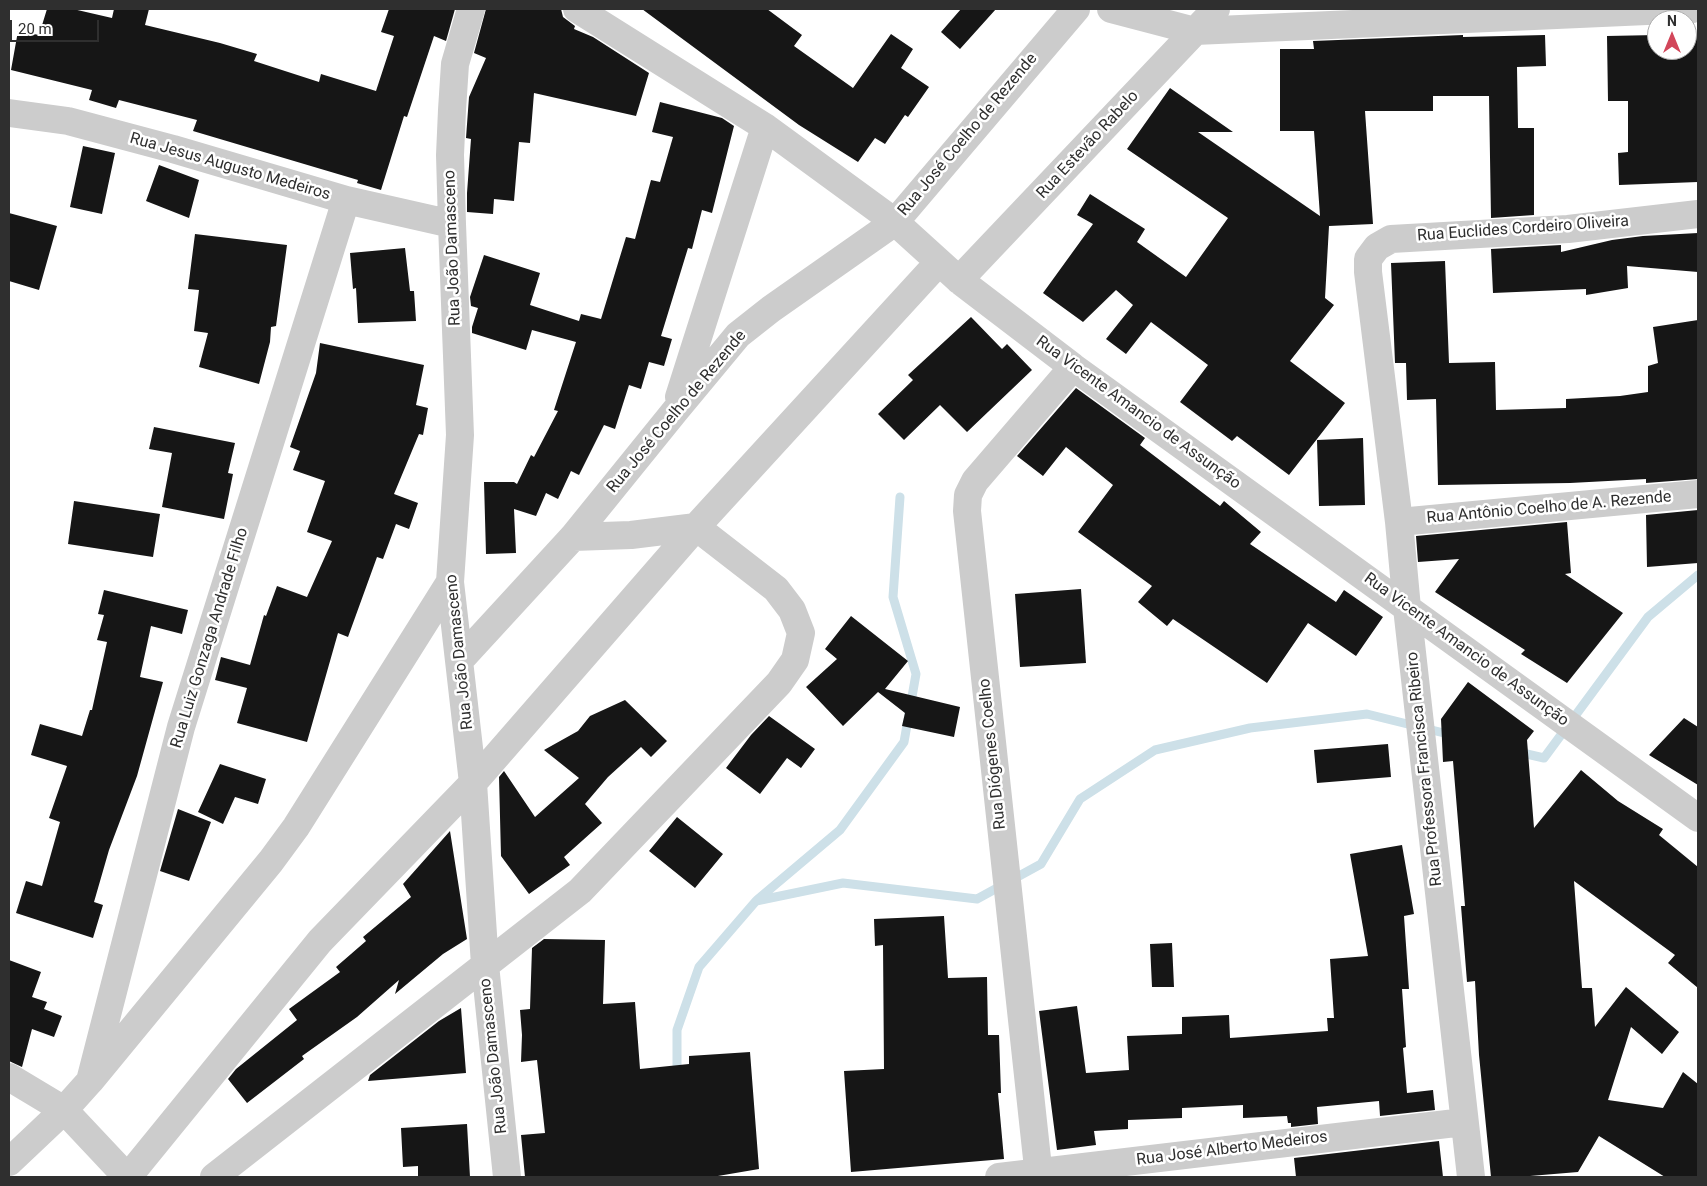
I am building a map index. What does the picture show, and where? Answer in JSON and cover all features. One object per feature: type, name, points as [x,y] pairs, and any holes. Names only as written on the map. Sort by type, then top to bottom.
[{"type":"street","name":"Rua João Damasceno","points":[[471,9],[454,64],[450,155],[460,435],[450,582],[473,783],[484,965],[507,1177]]},
{"type":"street","name":"Rua Vicente Amancio de Assunção","points":[[577,9],[765,127],[895,222],[959,280],[1073,367],[1698,818]]},
{"type":"street","name":"Rua José Coelho de Rezende","points":[[459,661],[573,537],[738,335],[771,309],[895,222],[1076,9]]},
{"type":"street","points":[[1111,9],[1195,31],[1692,9]]},
{"type":"street","name":"Rua Estevão Rabelo","points":[[959,280],[1216,9]]},
{"type":"street","name":"Rua Jesus Augusto Medeiros","points":[[9,113],[68,121],[173,149],[346,200],[452,224]]},
{"type":"street","points":[[675,411],[765,127]]},
{"type":"street","name":"Rua Luiz Gonzaga Andrade Filho","points":[[90,1081],[182,727],[346,200]]},
{"type":"street","name":"Rua Euclides Cordeiro Oliveira","points":[[1368,272],[1368,259],[1372,252],[1391,239],[1568,228],[1698,214]]},
{"type":"street","points":[[9,1077],[64,1110],[127,1177],[320,941],[473,783],[696,528],[939,262]]},
{"type":"street","name":"Rua Professora Francisca Ribeiro","points":[[1368,272],[1399,522],[1471,1177]]},
{"type":"street","name":"Rua Diógenes Coelho","points":[[1039,1175],[967,511],[968,495],[975,480],[1073,367]]},
{"type":"street","name":"Rua Antônio Coelho de A. Rezende","points":[[1399,522],[1698,494]]},
{"type":"street","points":[[214,1177],[580,891],[779,683],[796,660],[801,633],[792,610],[776,589],[696,528],[631,535],[573,537]]},
{"type":"street","points":[[9,1162],[64,1110],[90,1081],[271,861],[296,827],[450,582]]},
{"type":"street","name":"Rua José Alberto Medeiros","points":[[999,1177],[1039,1175],[1464,1122]]},
{"type":"building","points":[[47,9],[73,9],[112,18],[114,9],[149,9],[145,25],[257,54],[254,61],[319,82],[321,74],[376,91],[394,36],[381,32],[389,9],[455,9],[446,41],[434,36],[407,117],[404,116],[381,190],[357,183],[358,180],[193,131],[197,120],[119,100],[116,108],[89,100],[92,90],[11,70],[18,31],[39,35]]},
{"type":"building","points":[[486,9],[561,9],[563,17],[575,26],[574,29],[593,37],[649,73],[636,116],[534,93],[530,143],[519,142],[514,201],[494,199],[493,214],[467,212],[471,139],[466,138],[469,97],[486,58],[474,53]]},
{"type":"building","points":[[642,9],[767,9],[802,35],[794,46],[853,88],[891,34],[913,49],[901,68],[929,87],[908,117],[905,115],[885,144],[875,138],[858,162],[799,125]]},
{"type":"building","points":[[961,9],[996,9],[960,49],[941,32]]},
{"type":"building","points":[[1463,35],[1463,37],[1545,35],[1546,66],[1517,67],[1518,128],[1534,128],[1534,215],[1491,218],[1489,96],[1433,96],[1433,111],[1365,111],[1373,224],[1329,226],[1325,298],[1334,305],[1290,361],[1345,403],[1289,475],[1237,436],[1232,441],[1180,402],[1208,365],[1151,322],[1126,354],[1106,339],[1133,305],[1116,290],[1083,322],[1043,293],[1093,224],[1077,215],[1090,194],[1145,229],[1137,242],[1186,277],[1228,218],[1127,149],[1170,88],[1233,132],[1198,132],[1320,216],[1314,131],[1280,131],[1280,49],[1314,49],[1313,41]]},
{"type":"building","points":[[1647,35],[1647,60],[1697,60],[1698,35],[1698,182],[1619,185],[1618,153],[1628,152],[1628,101],[1608,101],[1607,36]]},
{"type":"building","points":[[660,102],[722,118],[734,126],[712,213],[702,210],[692,249],[688,248],[661,336],[672,339],[664,366],[649,362],[641,389],[629,385],[615,429],[604,425],[579,475],[571,471],[558,499],[546,493],[536,516],[514,509],[516,553],[486,554],[484,482],[514,482],[517,484],[531,455],[534,457],[558,411],[554,410],[576,342],[532,330],[526,350],[472,333],[478,308],[471,306],[470,297],[484,255],[540,273],[530,305],[579,321],[581,314],[601,319],[626,237],[635,239],[651,180],[660,182],[673,137],[652,132]]},
{"type":"building","points":[[83,146],[115,153],[102,214],[70,207]]},
{"type":"building","points":[[159,165],[199,180],[189,218],[146,201]]},
{"type":"building","points":[[9,213],[57,226],[39,290],[9,281]]},
{"type":"building","points":[[1698,233],[1698,272],[1627,266],[1628,288],[1586,295],[1586,289],[1493,293],[1491,249],[1561,245],[1561,252],[1612,240]]},
{"type":"building","points":[[195,234],[287,245],[276,326],[271,327],[270,342],[259,384],[199,367],[208,333],[194,331],[199,290],[188,289]]},
{"type":"building","points":[[405,248],[410,291],[414,291],[416,321],[358,323],[356,288],[353,289],[350,253]]},
{"type":"building","points":[[1445,261],[1449,363],[1495,362],[1496,410],[1566,408],[1566,399],[1620,396],[1648,392],[1648,366],[1658,363],[1653,327],[1698,320],[1698,479],[1646,483],[1646,479],[1570,483],[1438,485],[1436,399],[1407,400],[1406,363],[1395,363],[1391,263]]},
{"type":"building","points":[[971,317],[1002,349],[1007,344],[1032,370],[967,432],[940,405],[904,440],[878,414],[913,380],[908,375]]},
{"type":"building","points":[[320,343],[424,365],[416,405],[428,408],[423,435],[419,434],[394,494],[418,503],[409,529],[396,524],[383,559],[377,557],[348,637],[338,633],[307,742],[237,723],[247,688],[215,680],[221,657],[250,665],[264,615],[266,616],[277,586],[307,597],[332,541],[307,532],[325,481],[293,470],[300,451],[290,447],[316,373]]},
{"type":"building","points":[[1076,388],[1145,438],[1140,445],[1220,506],[1224,501],[1261,532],[1250,544],[1336,602],[1344,590],[1383,617],[1356,656],[1308,623],[1267,683],[1173,619],[1167,626],[1138,602],[1152,586],[1078,532],[1113,485],[1066,447],[1043,476],[1017,456]]},
{"type":"building","points":[[154,427],[235,443],[228,473],[233,474],[224,519],[162,507],[172,453],[149,449]]},
{"type":"building","points":[[1363,438],[1365,505],[1319,506],[1317,440]]},
{"type":"building","points":[[74,501],[160,514],[153,557],[68,544]]},
{"type":"building","points":[[1698,510],[1698,563],[1647,567],[1646,515]]},
{"type":"building","points":[[1567,522],[1571,573],[1565,574],[1623,613],[1567,683],[1521,654],[1525,650],[1435,592],[1459,559],[1418,562],[1416,536]]},
{"type":"building","points":[[1081,589],[1086,663],[1020,667],[1015,594]]},
{"type":"building","points":[[104,590],[188,610],[182,634],[151,626],[140,677],[163,682],[137,776],[109,850],[94,902],[103,905],[93,938],[16,913],[26,881],[42,886],[60,822],[49,818],[67,766],[31,755],[40,724],[82,736],[90,710],[92,710],[107,642],[97,640],[104,615],[98,614]]},
{"type":"building","points":[[851,616],[908,661],[885,689],[960,707],[954,737],[902,726],[905,713],[878,692],[843,726],[806,687],[837,659],[825,649]]},
{"type":"building","points":[[1468,682],[1534,731],[1527,740],[1534,828],[1581,770],[1618,801],[1663,829],[1659,835],[1698,867],[1698,988],[1668,963],[1675,955],[1574,881],[1582,988],[1592,988],[1595,1027],[1626,987],[1679,1032],[1662,1054],[1631,1027],[1608,1100],[1663,1108],[1683,1072],[1698,1084],[1698,1177],[1665,1177],[1599,1136],[1578,1172],[1518,1177],[1491,1177],[1479,1055],[1475,981],[1467,982],[1461,906],[1465,906],[1453,761],[1443,762],[1441,719]]},
{"type":"building","points":[[625,700],[667,741],[651,757],[641,747],[608,777],[585,804],[602,823],[564,857],[570,865],[529,894],[501,856],[499,777],[504,771],[535,817],[579,778],[544,750],[578,731],[590,716]]},
{"type":"building","points":[[769,716],[815,749],[801,768],[787,758],[760,794],[726,768],[751,735]]},
{"type":"building","points":[[1684,718],[1698,727],[1698,785],[1649,755]]},
{"type":"building","points":[[1388,744],[1391,777],[1317,783],[1314,750]]},
{"type":"building","points":[[220,764],[266,779],[258,804],[235,797],[223,824],[198,812]]},
{"type":"building","points":[[178,809],[211,822],[189,881],[160,871]]},
{"type":"building","points":[[677,817],[723,854],[695,888],[649,851]]},
{"type":"building","points":[[450,831],[467,939],[443,954],[395,994],[399,980],[357,1017],[302,1056],[304,1059],[247,1103],[228,1079],[236,1069],[297,1020],[289,1009],[340,972],[336,967],[366,941],[363,937],[411,897],[403,884]]},
{"type":"building","points":[[1402,845],[1414,914],[1404,916],[1409,989],[1402,989],[1406,1047],[1403,1048],[1407,1093],[1433,1090],[1435,1110],[1380,1116],[1379,1101],[1317,1107],[1318,1124],[1291,1127],[1287,1116],[1243,1118],[1243,1105],[1182,1108],[1182,1118],[1128,1120],[1128,1129],[1094,1131],[1096,1145],[1057,1150],[1039,1011],[1077,1006],[1086,1073],[1129,1070],[1127,1036],[1182,1034],[1182,1017],[1229,1015],[1230,1038],[1328,1031],[1327,1018],[1334,1018],[1330,959],[1368,956],[1350,854]]},
{"type":"building","points":[[944,916],[948,978],[987,977],[988,1035],[999,1035],[1001,1093],[998,1093],[1004,1159],[851,1172],[844,1071],[884,1069],[883,945],[875,946],[874,919]]},
{"type":"building","points":[[544,939],[605,940],[603,1004],[635,1002],[640,1069],[689,1064],[689,1056],[750,1052],[759,1169],[712,1177],[525,1177],[521,1135],[545,1133],[537,1060],[521,1062],[522,1035],[520,1010],[530,1009],[532,948]]},
{"type":"building","points":[[1172,943],[1174,987],[1152,987],[1150,944]]},
{"type":"building","points":[[9,960],[41,972],[32,997],[47,1002],[44,1009],[62,1016],[54,1037],[32,1029],[22,1067],[9,1061]]},
{"type":"building","points":[[461,1008],[466,1073],[368,1081],[370,1075],[439,1021]]},
{"type":"building","points":[[467,1124],[470,1177],[418,1177],[418,1166],[403,1167],[401,1128]]},
{"type":"building","points":[[1439,1141],[1443,1177],[1296,1177],[1294,1158]]},
{"type":"waterway","points":[[757,900],[840,830],[904,742],[916,674],[893,597],[900,497]]},
{"type":"waterway","points":[[1518,752],[1544,758],[1648,617],[1698,575]]},
{"type":"waterway","points":[[677,1077],[677,1030],[699,967],[756,901],[843,883],[977,899],[1041,864],[1080,799],[1155,750],[1250,728],[1367,714],[1452,735]]}]
